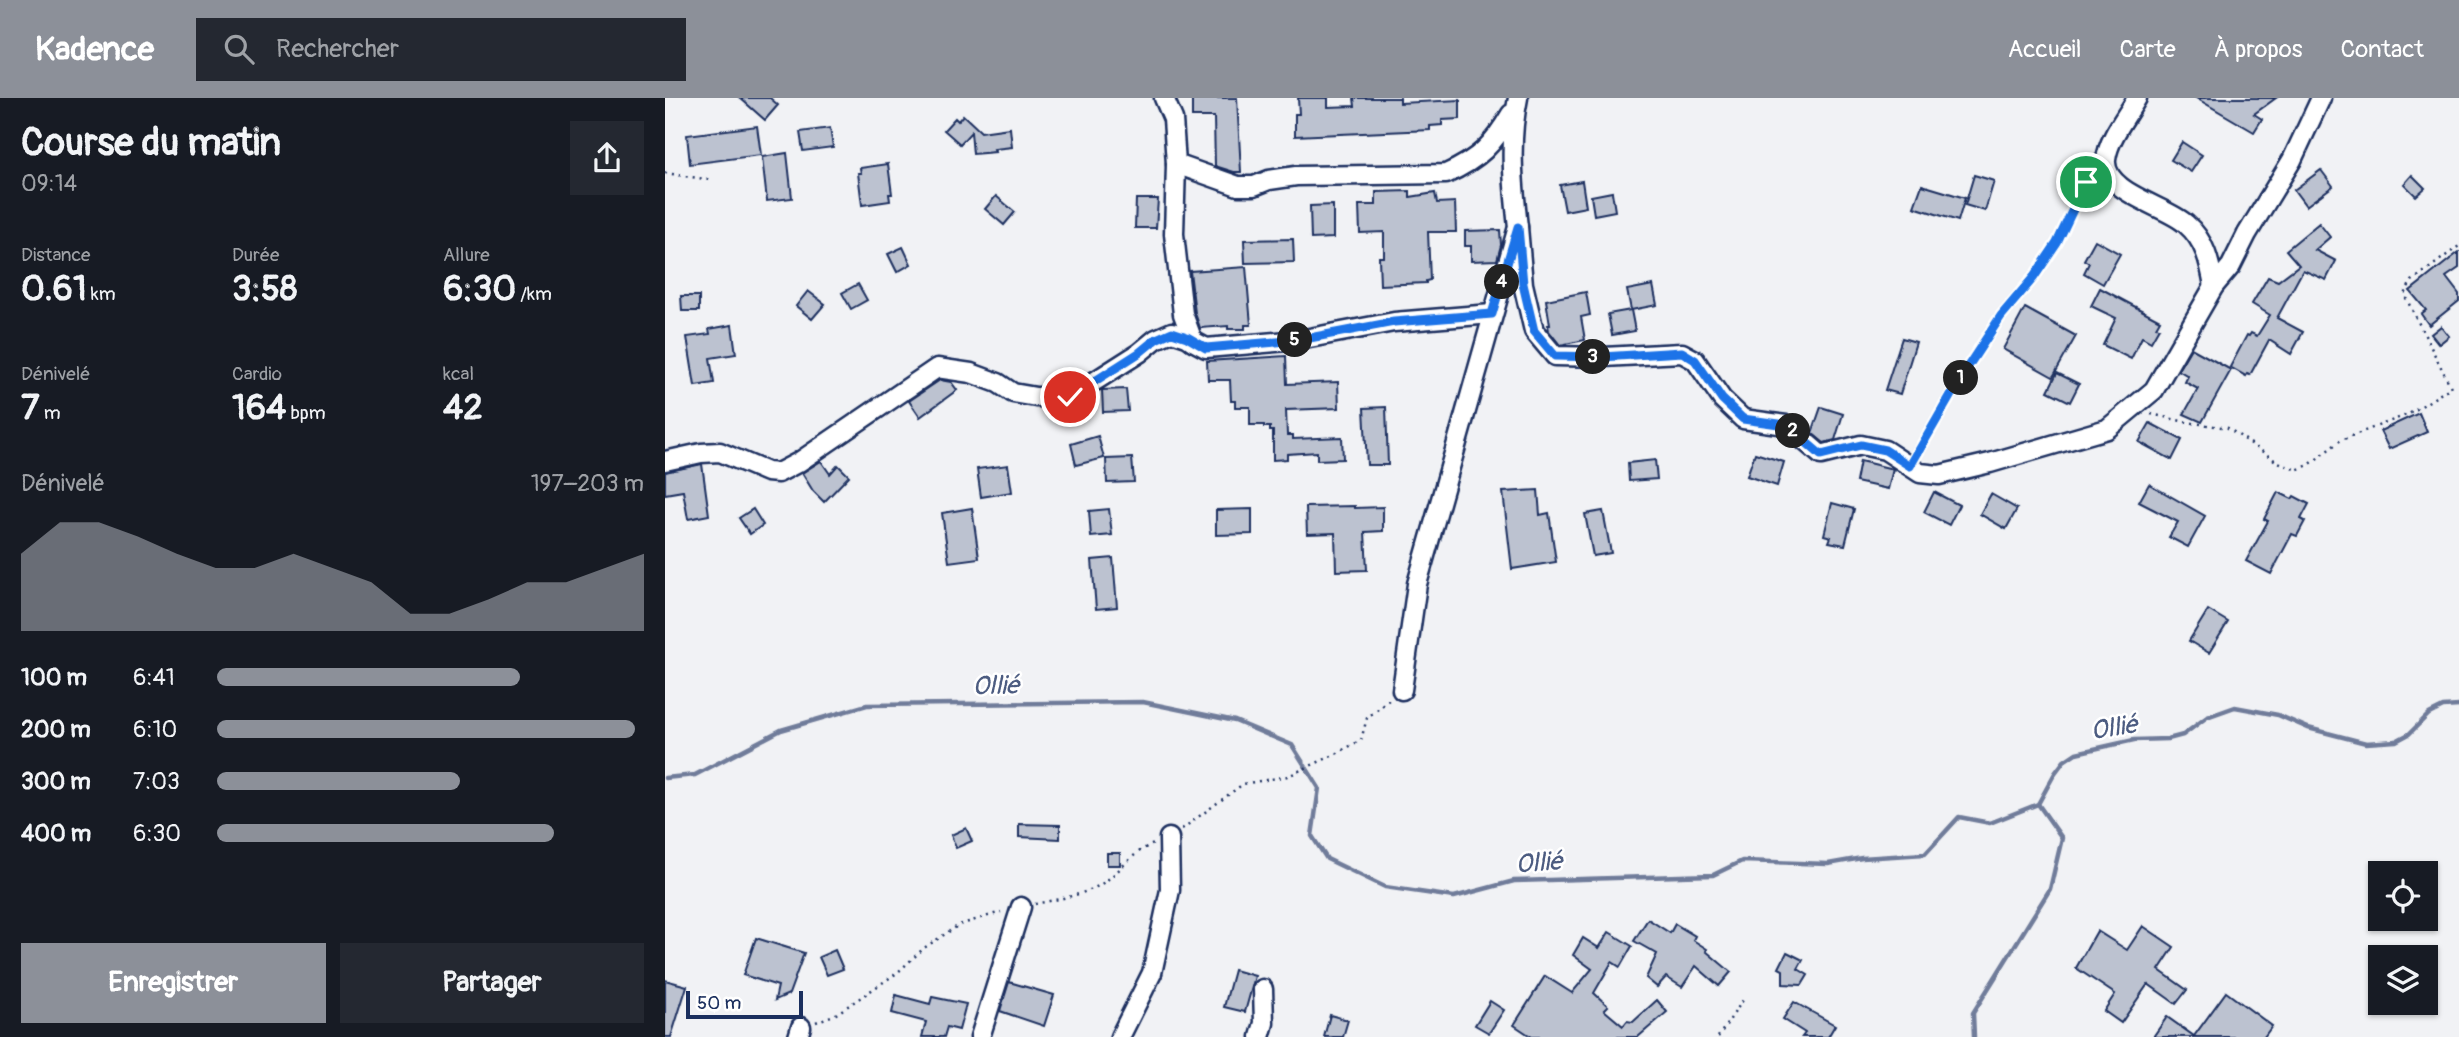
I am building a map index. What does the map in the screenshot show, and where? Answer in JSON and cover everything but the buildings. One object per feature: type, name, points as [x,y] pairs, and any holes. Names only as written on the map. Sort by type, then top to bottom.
[{"type":"street","points":[[1164,98],[1173,120],[1176,164],[1174,234],[1183,314],[1193,341]]},
{"type":"street","points":[[2137,98],[2111,143],[2106,161],[2108,172],[2115,182],[2130,193],[2186,223],[2201,242],[2210,261],[2214,286]]},
{"type":"street","points":[[1517,102],[1512,125],[1512,180],[1523,284],[1534,331],[1555,356],[1602,357],[1682,352],[1695,360],[1722,399],[1743,419],[1786,425],[1821,455],[1861,445],[1885,450],[1920,473],[1939,475],[2107,429],[2154,390],[2214,286],[2231,266],[2292,160],[2321,98]]},
{"type":"street","points":[[1176,164],[1238,186],[1254,186],[1269,180],[1296,176],[1446,174],[1468,164],[1496,139],[1517,102]]},
{"type":"street","points":[[1402,690],[1417,584],[1518,227]]},
{"type":"street","points":[[665,461],[720,452],[767,472],[778,472],[799,462],[937,368],[971,373],[998,383],[1013,393],[1036,397],[1070,397],[1139,353],[1156,339],[1172,332],[1206,348],[1299,340],[1394,322],[1492,314]]},
{"type":"street","points":[[1120,1037],[1152,973],[1170,890],[1169,838]]},
{"type":"street","points":[[980,1037],[1021,907]]},
{"type":"street","points":[[1260,1037],[1264,1023],[1263,989]]},
{"type":"path","points":[[1910,466],[1963,374],[2001,316],[2034,277],[2057,243],[2086,182],[2106,161]]},
{"type":"path","points":[[665,173],[711,180]]},
{"type":"path","points":[[2131,409],[2186,422],[2228,428],[2276,461],[2296,470],[2309,465],[2341,440],[2409,414],[2451,387],[2404,294],[2412,281],[2459,246]]},
{"type":"path","points":[[800,1032],[836,1014],[897,972],[924,947],[959,925],[1021,907],[1065,898],[1104,882],[1144,847],[1169,838],[1243,784],[1288,776],[1361,740],[1367,718],[1402,690]]},
{"type":"path","points":[[1719,1037],[1743,1000]]},
{"type":"waterway","name":"Ollié","points":[[665,778],[695,775],[781,730],[867,705],[1143,702],[1235,721],[1292,745],[1319,788],[1312,836],[1327,859],[1385,887],[1454,897],[1514,881],[1713,875],[1742,861],[1828,864],[1862,858],[1925,854],[1959,817],[1990,823],[2038,804],[2055,773],[2064,761],[2076,753],[2134,740],[2168,739],[2183,735],[2207,717],[2235,707],[2278,715],[2308,728],[2366,743],[2396,741],[2409,734],[2429,714],[2443,707],[2459,706]]},
{"type":"waterway","points":[[1974,1037],[1973,1013],[2050,889],[2062,838],[2038,804]]},
{"type":"route","points":[[1070,397],[1139,353],[1156,339],[1172,332],[1206,348],[1299,340],[1394,322],[1492,314],[1518,227],[1523,284],[1529,315],[1534,331],[1555,356],[1602,357],[1682,352],[1695,360],[1722,399],[1743,419],[1786,425],[1821,455],[1861,445],[1885,450],[1910,466],[1963,374],[2001,316],[2034,277],[2057,243],[2086,182]]}]
